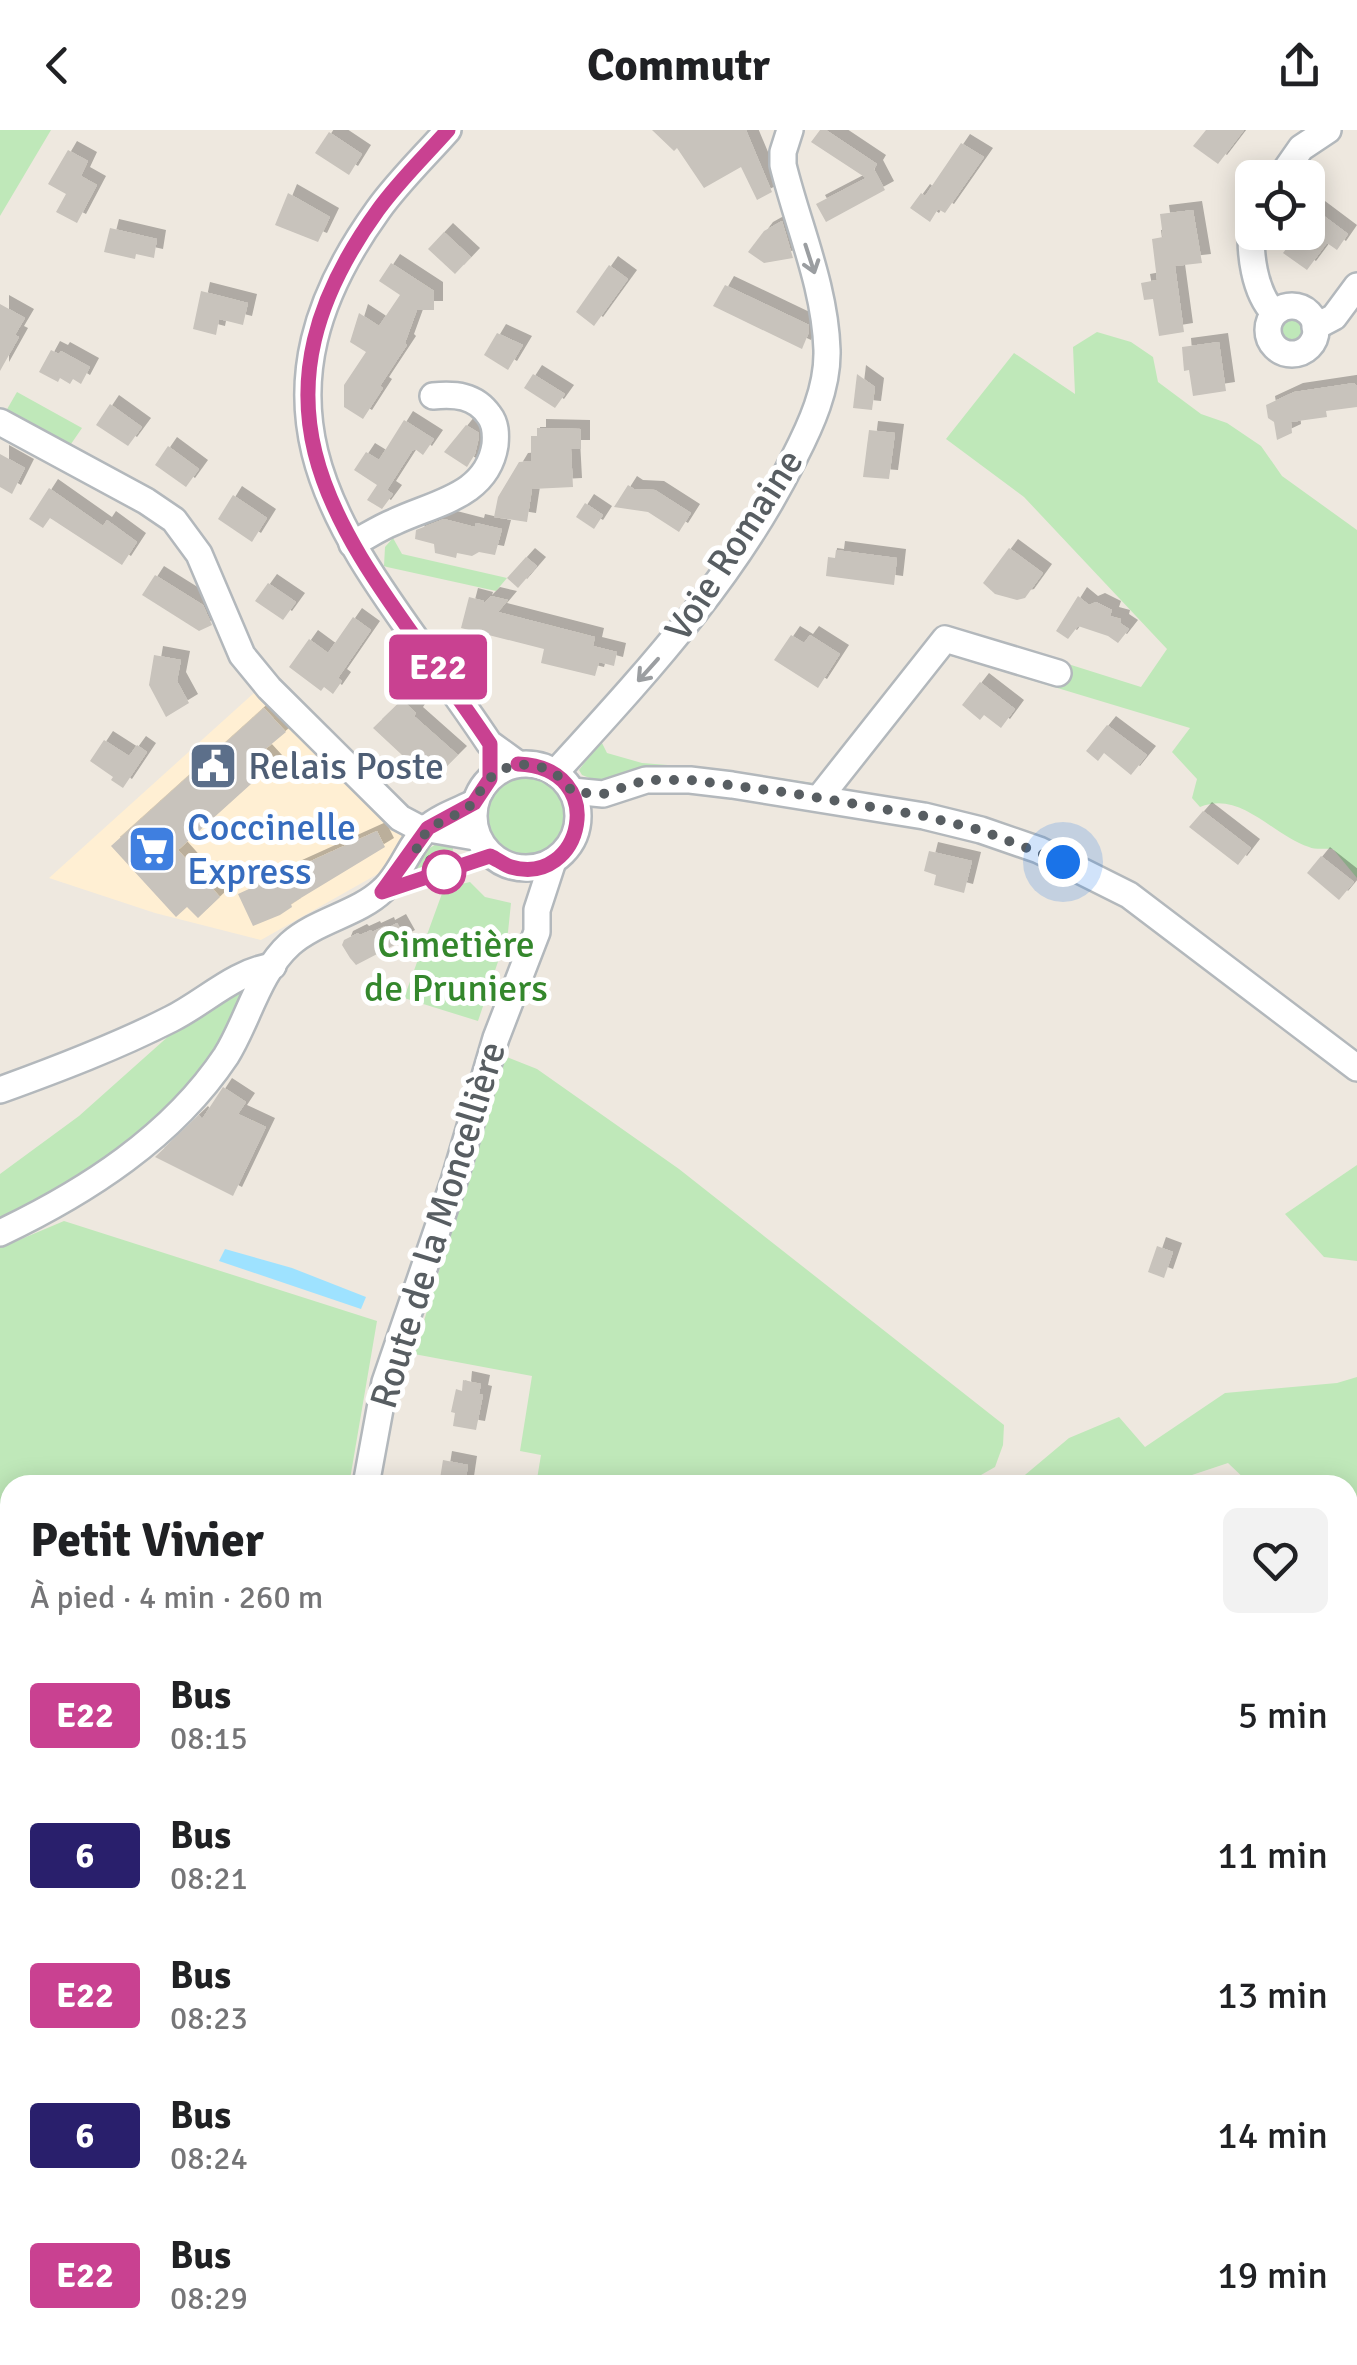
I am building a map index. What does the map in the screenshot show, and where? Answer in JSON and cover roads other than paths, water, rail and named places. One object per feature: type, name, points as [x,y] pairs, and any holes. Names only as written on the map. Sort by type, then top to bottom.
[{"type":"street","points":[[448,130],[379,208],[346,260],[312,347],[306,396],[311,436],[334,512],[352,544],[490,744],[518,764]]},
{"type":"street","name":"Voie Romaine","points":[[568,793],[764,513],[809,428],[826,371],[824,324],[816,275],[783,165],[790,130]]},
{"type":"street","points":[[1293,160],[1301,148],[1328,130]]},
{"type":"street","points":[[1253,250],[1259,287],[1274,314]]},
{"type":"street","points":[[1315,327],[1334,317],[1357,286]]},
{"type":"street","points":[[1287,306],[1302,308],[1310,314],[1315,327],[1306,349],[1282,351],[1269,337],[1269,322],[1274,314],[1287,306]]},
{"type":"street","points":[[352,544],[393,522],[458,496],[484,474],[494,452],[496,434],[492,420],[468,397],[433,396]]},
{"type":"street","points":[[0,422],[174,520],[200,554],[242,655],[261,678],[400,818],[417,827],[475,837]]},
{"type":"street","points":[[820,797],[944,639],[952,638],[1058,672]]},
{"type":"street","points":[[490,744],[490,779]]},
{"type":"street","points":[[0,1232],[37,1215],[132,1156],[167,1125],[228,1053],[273,966],[290,944],[382,892],[428,828],[474,803],[490,779],[518,764],[538,765],[568,793],[603,794],[646,780],[690,780],[820,797],[980,830],[1039,850],[1129,895],[1357,1068]]},
{"type":"street","points":[[512,868],[536,868],[553,861],[571,844],[568,793]]},
{"type":"street","points":[[474,803],[475,837],[490,856],[512,868],[530,889],[537,910]]},
{"type":"street","name":"Route de la Moncellière","points":[[368,1475],[385,1382],[454,1181],[491,1052],[537,932],[537,910],[553,861]]},
{"type":"street","points":[[0,1090],[130,1038],[174,1018],[252,970],[273,966]]},
{"type":"water","points":[[225,1249],[292,1268],[366,1297],[361,1309],[219,1261]]},
{"type":"place","name":"Relais Poste","points":[[213,766]]},
{"type":"place","name":"Coccinelle Express","points":[[152,849]]},
{"type":"park label","name":"Cimetière de Pruniers","points":[[456,966]]}]
